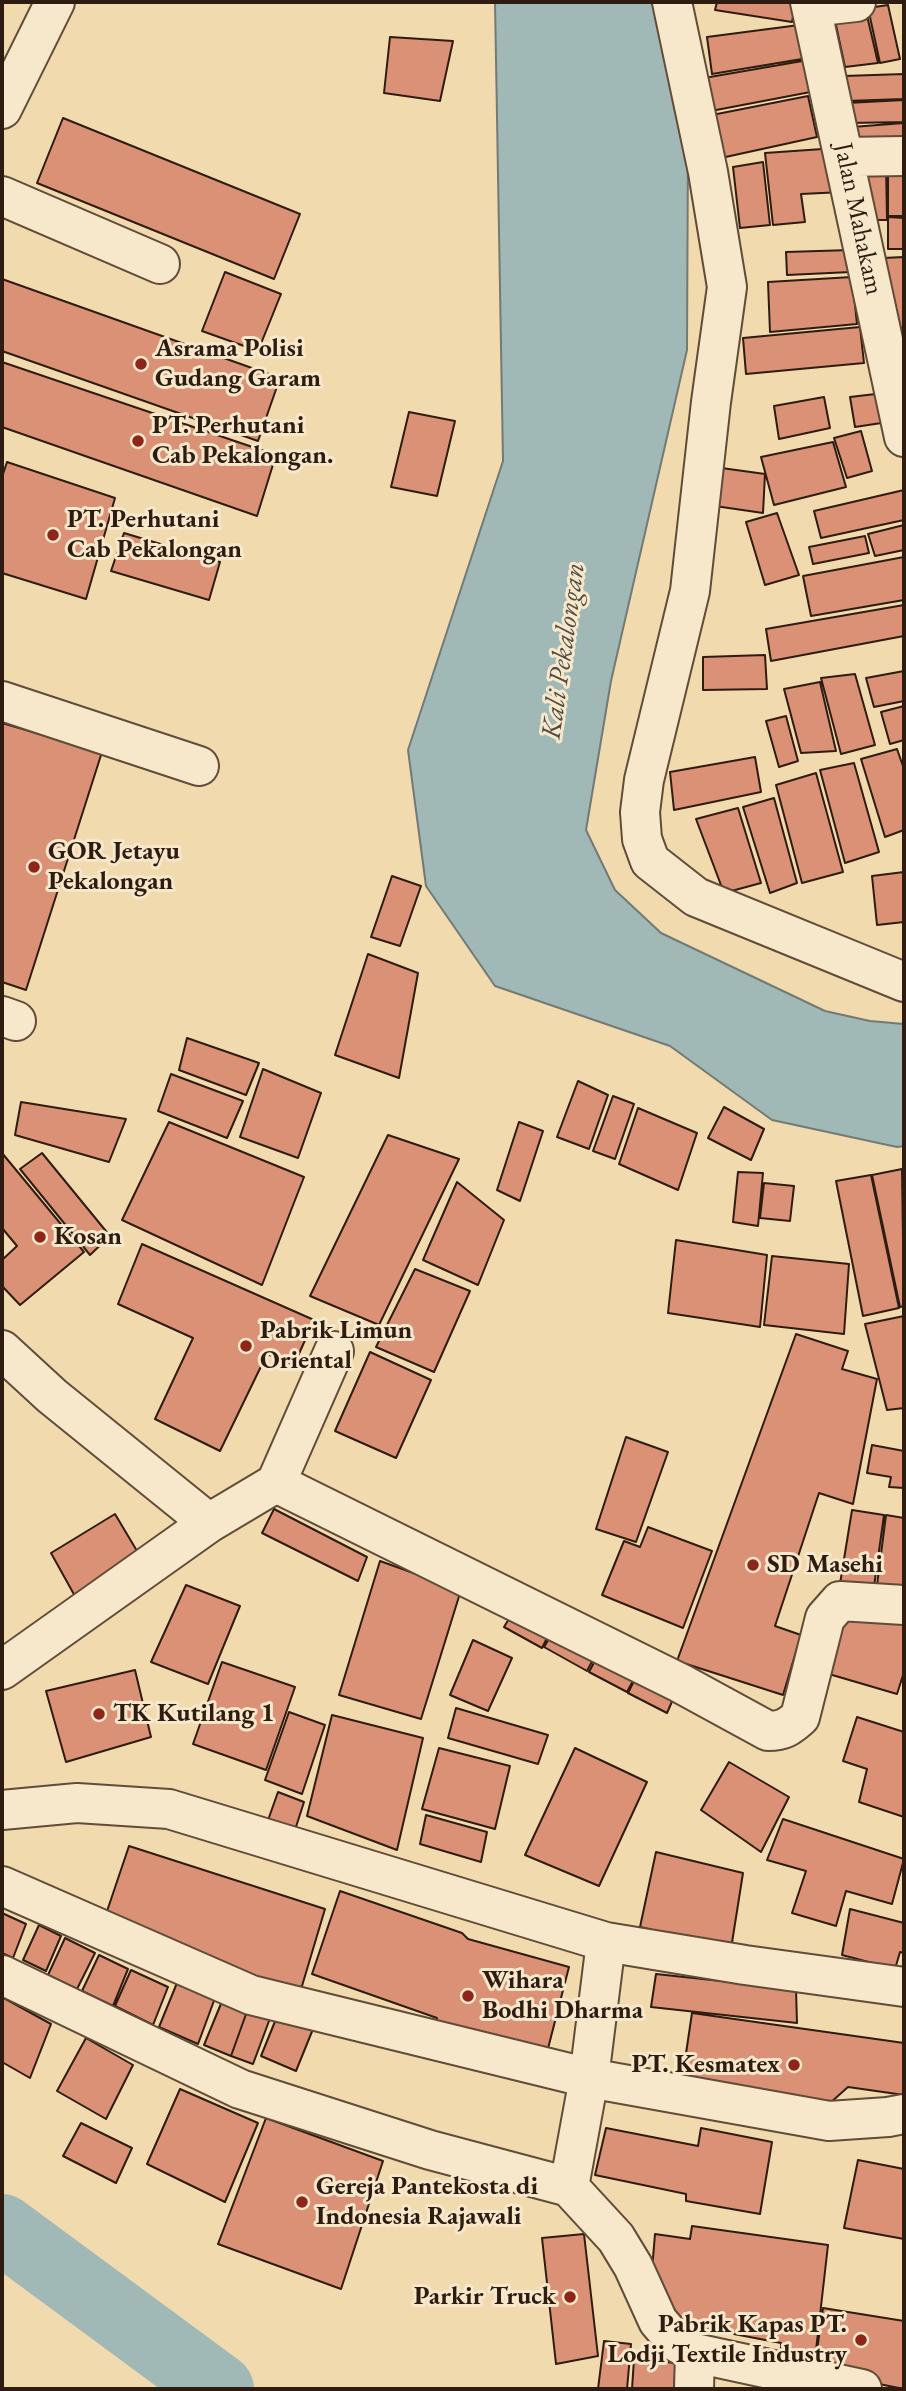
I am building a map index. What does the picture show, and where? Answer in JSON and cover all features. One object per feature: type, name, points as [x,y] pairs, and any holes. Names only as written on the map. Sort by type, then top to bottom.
[{"type":"street","points":[[2,109],[55,2]]},
{"type":"street","points":[[672,2],[708,172],[727,287],[690,591],[644,780],[640,812],[642,839],[650,861],[696,897],[904,982]]},
{"type":"street","points":[[811,5],[856,2]]},
{"type":"street","name":"Jalan Mahakam","points":[[811,5],[904,437]]},
{"type":"street","points":[[845,158],[904,156]]},
{"type":"street","points":[[2,196],[160,264]]},
{"type":"street","points":[[2,701],[199,766]]},
{"type":"street","points":[[2,1350],[51,1396],[209,1523]]},
{"type":"street","points":[[2,1670],[209,1523],[276,1483],[334,1351]]},
{"type":"street","points":[[276,1483],[680,1682],[768,1731],[780,1731],[800,1717],[820,1632],[829,1611],[840,1601],[904,1605]]},
{"type":"street","points":[[2,1811],[77,1803],[169,1809],[606,1942],[904,1987]]},
{"type":"street","points":[[2,1886],[251,1995],[589,2078],[829,2121],[904,2114]]},
{"type":"street","points":[[569,2187],[589,2078],[606,1942]]},
{"type":"street","points":[[2,1975],[240,2089],[430,2150],[569,2187],[616,2238],[633,2266],[658,2321],[676,2342],[694,2371],[862,2389]]},
{"type":"water","points":[[495,2],[655,2],[688,139],[687,350],[611,681],[586,830],[615,890],[661,933],[825,1011],[870,1021],[904,1024],[904,1146],[897,1147],[772,1120],[670,1046],[495,986],[426,886],[408,750],[503,461]]},
{"type":"building","points":[[717,2],[796,2],[792,22],[715,10]]},
{"type":"building","points":[[888,5],[900,59],[880,63],[868,8]]},
{"type":"building","points":[[866,11],[878,63],[845,67],[834,16]]},
{"type":"building","points":[[807,24],[814,57],[712,74],[707,37]]},
{"type":"building","points":[[390,37],[453,41],[440,101],[384,93]]},
{"type":"building","points":[[814,59],[821,90],[711,111],[704,78]]},
{"type":"building","points":[[904,74],[904,99],[846,101],[844,76]]},
{"type":"building","points":[[808,96],[817,137],[721,158],[712,115]]},
{"type":"building","points":[[904,100],[904,122],[850,123],[847,103]]},
{"type":"building","name":"Asrama Polisi Gudang Garam","points":[[63,118],[300,214],[274,279],[37,183]]},
{"type":"building","points":[[904,123],[904,145],[855,148],[852,127]]},
{"type":"building","points":[[837,148],[843,192],[801,194],[805,222],[773,225],[765,153]]},
{"type":"building","points":[[763,162],[770,225],[740,228],[733,167]]},
{"type":"building","points":[[866,163],[886,163],[887,220],[866,220]]},
{"type":"building","points":[[888,163],[904,163],[904,216],[888,216]]},
{"type":"building","points":[[888,217],[904,218],[904,249],[888,249]]},
{"type":"building","points":[[851,250],[851,272],[787,275],[786,252]]},
{"type":"building","points":[[904,257],[904,328],[888,328],[883,258]]},
{"type":"building","points":[[225,272],[281,294],[258,351],[202,331]]},
{"type":"building","points":[[852,277],[857,324],[770,332],[768,282]]},
{"type":"building","name":"Asrama Polisi Gudang Garam","points":[[2,279],[280,378],[258,441],[2,351]]},
{"type":"building","points":[[860,327],[864,363],[746,374],[743,338]]},
{"type":"building","name":"PT. Perhutani Cab Pekalongan.","points":[[2,362],[276,455],[257,516],[2,427]]},
{"type":"building","points":[[884,393],[888,422],[855,427],[850,397]]},
{"type":"building","points":[[824,397],[830,428],[779,439],[774,406]]},
{"type":"building","points":[[409,412],[455,421],[437,496],[391,487]]},
{"type":"building","points":[[861,431],[872,471],[847,478],[834,438]]},
{"type":"building","points":[[833,442],[846,487],[774,505],[761,457]]},
{"type":"building","name":"PT. Perhutani Cab Pekalongan","points":[[7,462],[115,498],[86,599],[2,573],[2,477]]},
{"type":"building","points":[[707,466],[765,474],[763,513],[701,504]]},
{"type":"building","points":[[904,490],[904,520],[821,538],[814,511]]},
{"type":"building","points":[[777,513],[799,575],[765,585],[746,522]]},
{"type":"building","points":[[904,525],[904,550],[875,556],[868,534]]},
{"type":"building","points":[[124,533],[220,562],[209,600],[111,571]]},
{"type":"building","points":[[865,536],[869,553],[813,564],[809,547]]},
{"type":"building","points":[[904,557],[904,600],[811,616],[803,576]]},
{"type":"building","points":[[904,605],[904,636],[771,661],[766,629]]},
{"type":"building","points":[[765,655],[767,689],[703,690],[703,657]]},
{"type":"building","points":[[904,671],[904,701],[874,707],[866,678]]},
{"type":"building","points":[[855,674],[875,745],[841,754],[821,678]]},
{"type":"building","points":[[820,682],[836,751],[801,753],[784,689]]},
{"type":"building","points":[[904,706],[904,740],[890,744],[881,712]]},
{"type":"building","points":[[786,716],[798,761],[779,767],[766,721]]},
{"type":"building","name":"GOR Jetayu Pekalongan","points":[[2,723],[102,752],[26,990],[2,982]]},
{"type":"building","points":[[897,749],[904,769],[904,830],[885,837],[861,759]]},
{"type":"building","points":[[755,757],[761,792],[674,810],[670,772]]},
{"type":"building","points":[[854,763],[879,852],[845,863],[820,770]]},
{"type":"building","points":[[816,773],[843,872],[802,883],[776,785]]},
{"type":"building","points":[[774,798],[797,883],[770,893],[743,807]]},
{"type":"building","points":[[738,808],[761,883],[724,893],[696,819]]},
{"type":"building","points":[[904,872],[904,922],[877,925],[872,876]]},
{"type":"building","points":[[392,876],[421,886],[400,946],[371,937]]},
{"type":"building","points":[[368,954],[418,973],[399,1078],[335,1055]]},
{"type":"building","points":[[187,1038],[259,1063],[246,1095],[179,1070]]},
{"type":"building","points":[[263,1069],[321,1093],[298,1158],[240,1137]]},
{"type":"building","points":[[171,1074],[243,1101],[227,1138],[158,1111]]},
{"type":"building","points":[[578,1081],[608,1095],[589,1149],[557,1137]]},
{"type":"building","points":[[613,1096],[634,1104],[615,1159],[593,1151]]},
{"type":"building","points":[[21,1102],[126,1119],[109,1162],[15,1135]]},
{"type":"building","points":[[724,1107],[764,1129],[751,1160],[708,1138]]},
{"type":"building","points":[[638,1108],[697,1133],[678,1190],[619,1164]]},
{"type":"building","points":[[169,1122],[304,1177],[262,1285],[122,1220]]},
{"type":"building","points":[[519,1122],[543,1131],[520,1201],[497,1190]]},
{"type":"building","points":[[388,1135],[459,1159],[379,1325],[310,1296]]},
{"type":"building","name":"Kosan","points":[[2,1153],[84,1252],[20,1305],[2,1286],[2,1260],[17,1246],[2,1228]]},
{"type":"building","points":[[42,1153],[110,1236],[90,1255],[20,1169]]},
{"type":"building","points":[[902,1169],[904,1306],[900,1307],[872,1175]]},
{"type":"building","points":[[738,1172],[763,1173],[758,1226],[733,1222]]},
{"type":"building","points":[[871,1175],[899,1308],[863,1316],[836,1181]]},
{"type":"building","points":[[457,1182],[504,1220],[478,1285],[423,1260]]},
{"type":"building","points":[[764,1183],[794,1186],[790,1221],[760,1218]]},
{"type":"building","points":[[676,1240],[767,1255],[760,1327],[668,1313]]},
{"type":"building","name":"Pabrik Limun Oriental","points":[[142,1244],[314,1320],[294,1365],[267,1354],[220,1451],[155,1419],[193,1338],[118,1304]]},
{"type":"building","points":[[772,1256],[849,1264],[844,1334],[764,1325]]},
{"type":"building","points":[[415,1269],[470,1291],[434,1372],[376,1347]]},
{"type":"building","points":[[904,1316],[904,1408],[887,1410],[865,1324]]},
{"type":"building","name":"SD Masehi","points":[[796,1334],[848,1351],[842,1369],[877,1379],[853,1504],[819,1493],[775,1626],[801,1635],[783,1695],[677,1661]]},
{"type":"building","points":[[370,1352],[431,1380],[396,1458],[335,1431]]},
{"type":"building","points":[[626,1437],[668,1452],[636,1542],[596,1529]]},
{"type":"building","points":[[872,1445],[904,1451],[904,1488],[889,1487],[891,1477],[867,1473]]},
{"type":"building","points":[[274,1509],[367,1557],[358,1581],[262,1533]]},
{"type":"building","points":[[852,1510],[884,1515],[873,1594],[839,1590]]},
{"type":"building","points":[[115,1514],[140,1556],[76,1598],[51,1553]]},
{"type":"building","points":[[886,1515],[904,1518],[904,1597],[876,1593]]},
{"type":"building","points":[[648,1527],[712,1551],[683,1628],[602,1595],[624,1541],[640,1547]]},
{"type":"building","points":[[380,1561],[461,1590],[421,1719],[339,1695]]},
{"type":"building","points":[[186,1585],[240,1606],[208,1684],[151,1662]]},
{"type":"building","points":[[843,1606],[904,1622],[904,1672],[897,1694],[822,1672]]},
{"type":"building","points":[[513,1612],[550,1632],[542,1648],[504,1627]]},
{"type":"building","points":[[552,1634],[595,1656],[587,1671],[544,1647]]},
{"type":"building","points":[[473,1640],[512,1658],[488,1711],[450,1695]]},
{"type":"building","points":[[597,1657],[635,1677],[627,1692],[589,1672]]},
{"type":"building","points":[[222,1662],[295,1687],[266,1770],[193,1744]]},
{"type":"building","name":"TK Kutilang 1","points":[[135,1670],[151,1737],[66,1762],[46,1691]]},
{"type":"building","points":[[636,1677],[674,1697],[667,1713],[628,1693]]},
{"type":"building","points":[[456,1708],[548,1735],[538,1764],[448,1738]]},
{"type":"building","points":[[289,1712],[325,1725],[302,1794],[265,1780]]},
{"type":"building","points":[[332,1715],[423,1738],[397,1850],[307,1816]]},
{"type":"building","points":[[857,1717],[904,1732],[904,1817],[859,1802],[867,1769],[843,1761]]},
{"type":"building","points":[[439,1748],[510,1766],[495,1829],[422,1809]]},
{"type":"building","points":[[575,1748],[647,1782],[599,1886],[525,1855]]},
{"type":"building","points":[[729,1762],[789,1797],[761,1852],[701,1810]]},
{"type":"building","points":[[278,1792],[304,1802],[294,1833],[267,1823]]},
{"type":"building","points":[[426,1815],[487,1832],[481,1862],[420,1844]]},
{"type":"building","points":[[783,1819],[904,1859],[892,1904],[846,1891],[836,1926],[792,1913],[806,1871],[767,1860]]},
{"type":"building","points":[[129,1846],[325,1909],[299,1996],[102,1926]]},
{"type":"building","points":[[656,1852],[743,1873],[731,1949],[640,1927]]},
{"type":"building","name":"Wihara Bodhi Dharma","points":[[340,1891],[462,1933],[468,1939],[569,1967],[544,2064],[434,2032],[437,2018],[312,1974]]},
{"type":"building","points":[[850,1909],[904,1923],[904,1953],[900,1952],[895,1969],[842,1955]]},
{"type":"building","points":[[2,1913],[26,1924],[13,1958],[2,1953]]},
{"type":"building","points":[[39,1925],[61,1936],[46,1971],[23,1960]]},
{"type":"building","points":[[65,1938],[95,1953],[77,1989],[48,1975]]},
{"type":"building","points":[[99,1955],[128,1969],[113,2006],[82,1991]]},
{"type":"building","points":[[131,1970],[168,1987],[153,2025],[115,2006]]},
{"type":"building","points":[[656,1974],[796,1989],[797,2023],[651,2007]]},
{"type":"building","points":[[177,1983],[215,1998],[198,2044],[159,2027]]},
{"type":"building","points":[[225,1994],[250,2003],[231,2056],[204,2045]]},
{"type":"building","points":[[2,1997],[51,2024],[30,2078],[2,2062]]},
{"type":"building","points":[[250,2003],[272,2013],[253,2064],[231,2056]]},
{"type":"building","name":"PT. Kesmatex","points":[[692,2013],[904,2043],[904,2095],[848,2087],[820,2112],[681,2087]]},
{"type":"building","points":[[278,2014],[313,2029],[296,2071],[261,2056]]},
{"type":"building","points":[[86,2038],[133,2065],[106,2119],[57,2091]]},
{"type":"building","points":[[180,2089],[258,2123],[225,2202],[147,2164]]},
{"type":"building","name":"Gereja Pantekosta di Indonesia Rajawali","points":[[266,2118],[383,2161],[341,2289],[218,2244]]},
{"type":"building","points":[[81,2123],[132,2148],[116,2183],[63,2156]]},
{"type":"building","points":[[606,2128],[698,2146],[701,2128],[772,2142],[760,2214],[686,2201],[686,2194],[595,2175]]},
{"type":"building","points":[[858,2160],[904,2169],[904,2239],[844,2228]]},
{"type":"building","points":[[692,2226],[828,2245],[815,2359],[781,2354],[781,2343],[671,2322],[651,2282],[655,2234],[690,2239]]},
{"type":"building","name":"Parkir Truck","points":[[584,2234],[598,2356],[556,2364],[542,2238]]},
{"type":"building","name":"Pabrik Kapas PT. Lodji Textile Industry","points":[[823,2308],[904,2321],[904,2389],[814,2371]]},
{"type":"building","name":"Parkir Truck","points":[[604,2341],[631,2344],[627,2389],[598,2389]]},
{"type":"building","points":[[634,2359],[676,2363],[674,2389],[632,2389]]},
{"type":"waterway","name":"Kali Pekalongan","points":[[2,2229],[219,2389]]},
{"type":"place","name":"Asrama Polisi Gudang Garam","points":[[141,364]]},
{"type":"place","name":"PT. Perhutani Cab Pekalongan.","points":[[138,441]]},
{"type":"place","name":"PT. Perhutani Cab Pekalongan","points":[[53,535]]},
{"type":"place","name":"GOR Jetayu Pekalongan","points":[[34,867]]},
{"type":"place","name":"Kosan","points":[[40,1237]]},
{"type":"place","name":"Pabrik Limun Oriental","points":[[246,1346]]},
{"type":"place","name":"SD Masehi","points":[[753,1565]]},
{"type":"place","name":"TK Kutilang 1","points":[[99,1714]]},
{"type":"place","name":"Wihara Bodhi Dharma","points":[[468,1996]]},
{"type":"place","name":"PT. Kesmatex","points":[[794,2065]]},
{"type":"place","name":"Gereja Pantekosta di Indonesia Rajawali","points":[[302,2202]]},
{"type":"place","name":"Parkir Truck","points":[[570,2297]]},
{"type":"place","name":"Pabrik Kapas PT. Lodji Textile Industry","points":[[861,2340]]}]
